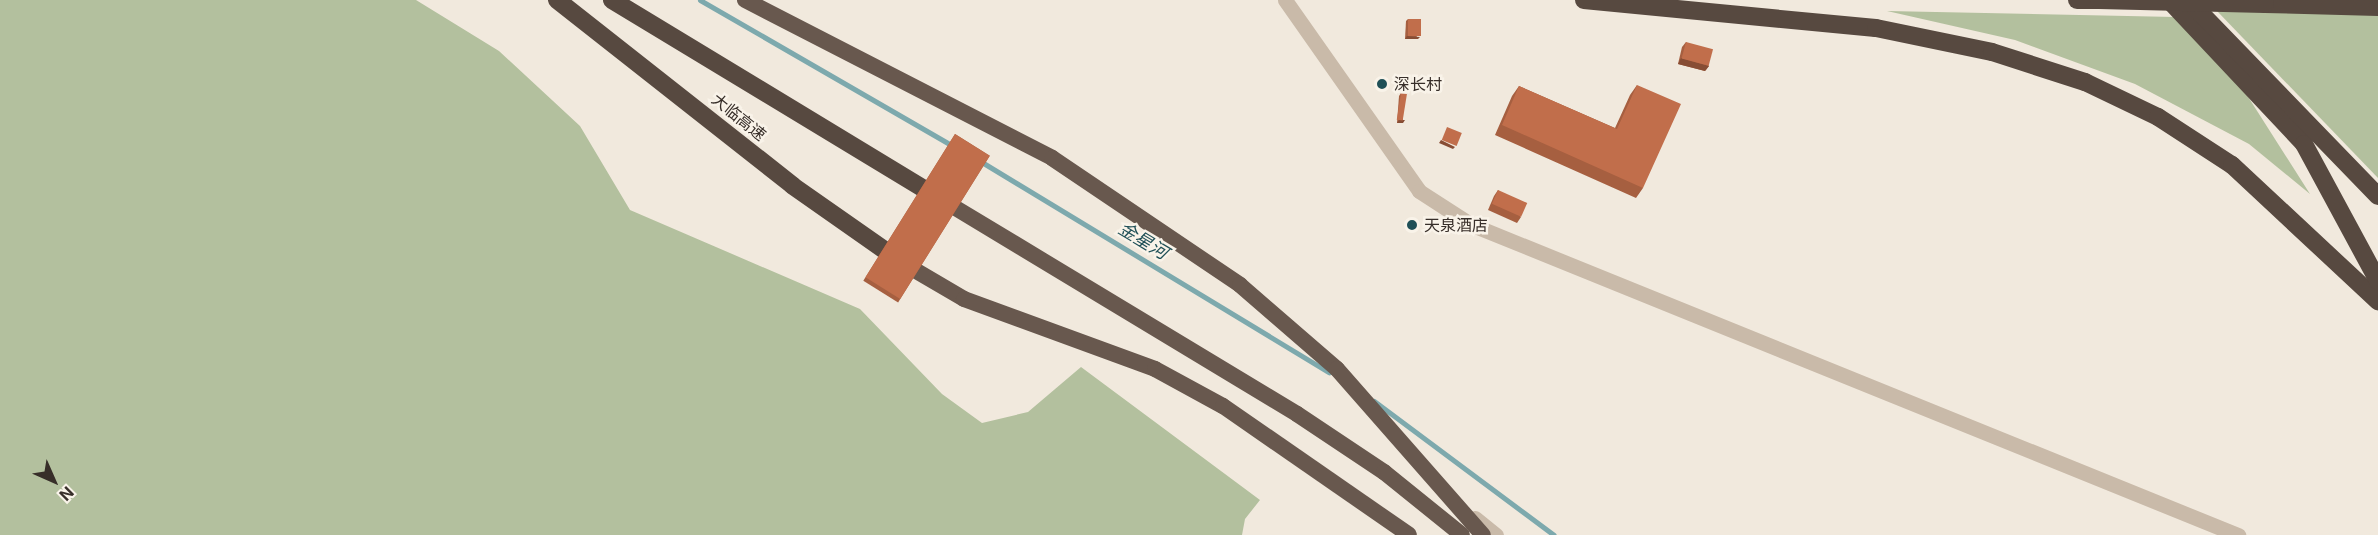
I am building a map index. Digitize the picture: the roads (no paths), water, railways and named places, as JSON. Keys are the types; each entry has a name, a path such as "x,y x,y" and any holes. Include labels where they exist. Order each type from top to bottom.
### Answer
{"highway":[{"name":"大临高速","path":"556,0 793,186 900,261"},
{"name":"大临高速","path":"612,0 939,198"},
{"path":"745,0 970,112 1138,212 1240,285 1329,361 1483,535"},
{"path":"1584,0 1876,28 1992,52 2085,82 2158,117 2216,153 2301,225 2378,302"},
{"path":"2077,0 2378,7"},
{"path":"2169,0 2304,144 2378,281"},
{"path":"2188,0 2378,196"},
{"path":"939,198 1297,414 1384,472 1462,535"},
{"path":"900,261 964,299 1155,369 1223,406 1409,535"}],"street":[{"path":"1285,0 1419,191 1470,224 2238,535"},
{"path":"1456,503 1496,535"}],"waterway":[{"name":"金星河","path":"700,0 953,146"},
{"name":"金星河","path":"980,161 1329,372"},
{"name":"金星河","path":"1374,401 1554,535"}],"place":[{"name":"深长村","path":"1382,84"},
{"name":"天泉酒店","path":"1412,225"}]}
